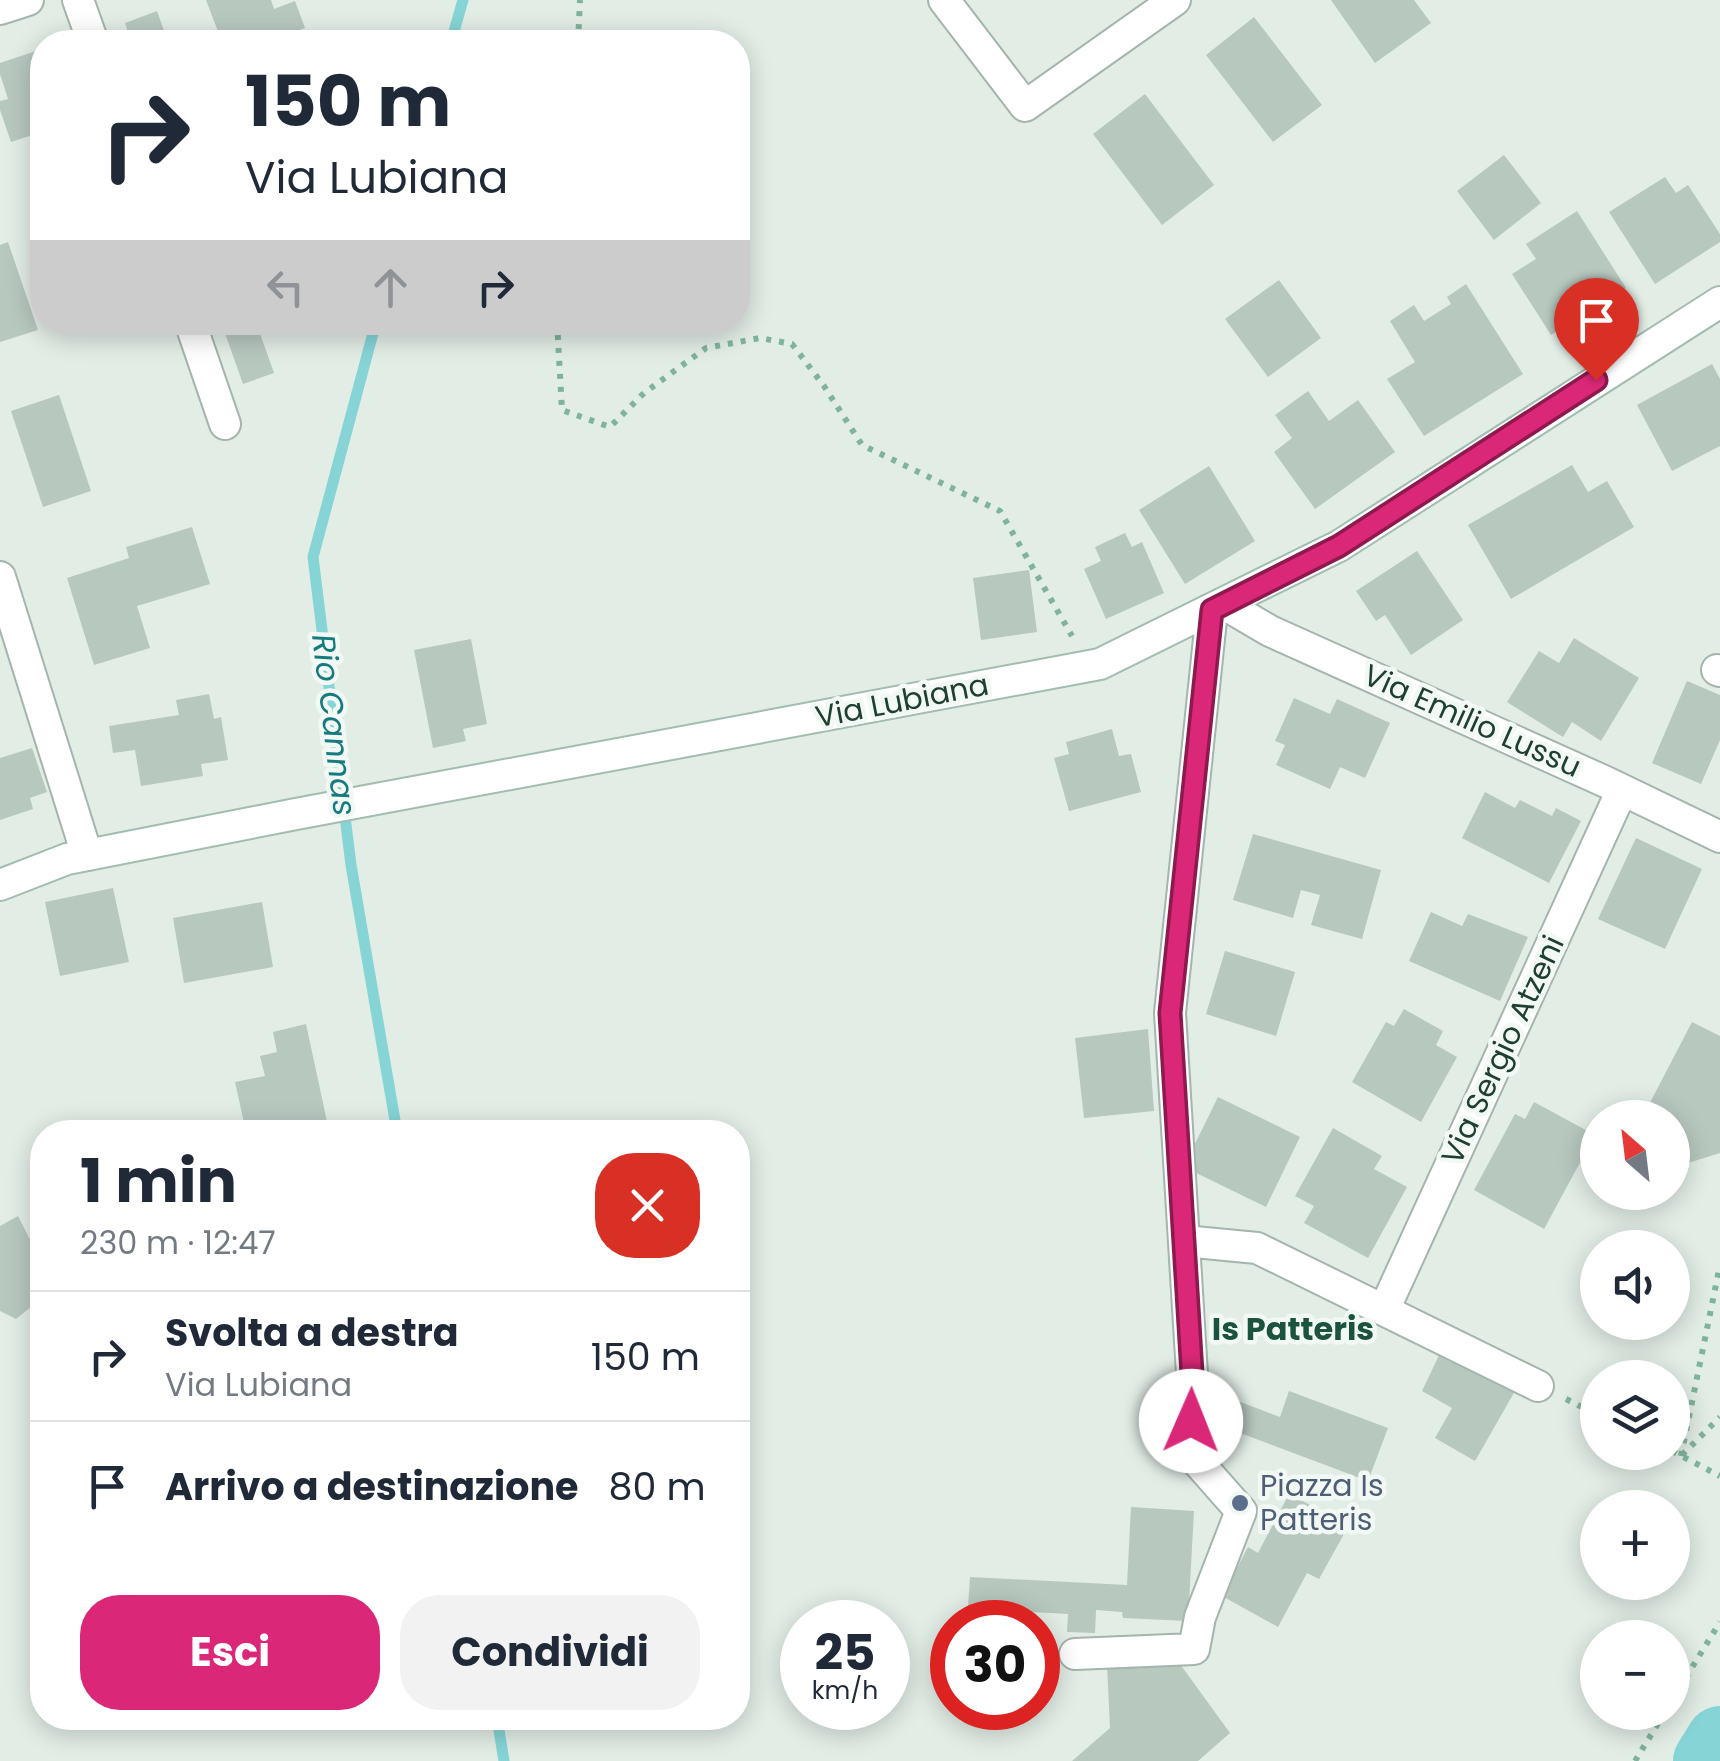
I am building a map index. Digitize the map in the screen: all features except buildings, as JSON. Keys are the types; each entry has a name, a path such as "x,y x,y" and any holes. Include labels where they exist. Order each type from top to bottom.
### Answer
{"street":[{"path":"0,9 28,0"},
{"path":"78,0 88,30"},
{"path":"944,0 1025,106 1175,0"},
{"name":"Via Lubiana","path":"0,885 67,860 1100,664 1339,546 1720,302"},
{"path":"194,335 225,424"},
{"path":"0,577 88,856"},
{"path":"1075,1654 1194,1648 1200,1617 1241,1511 1189,1452 1193,1390 1170,1013 1218,607"},
{"name":"Via Emilio Lussu","path":"1218,607 1720,837"},
{"name":"Via Sergio Atzeni","path":"1384,1310 1622,790"},
{"path":"1184,1242 1257,1248 1538,1386"}],"path":[{"path":"579,30 580,0"},
{"path":"559,335 562,410 610,427 644,393 706,348 760,338 792,344 862,446 1000,510 1072,636"},
{"path":"1690,1412 1720,1265"},
{"path":"1690,1447 1720,1417"},
{"path":"1690,1461 1720,1476"},
{"path":"1690,1671 1720,1622"},
{"path":"1635,1761 1654,1730"}],"waterway":[{"name":"Rio Cannas","path":"454,30 463,0"},
{"name":"Rio Cannas","path":"373,335 313,557 351,865 395,1120"},
{"name":"Rio Cannas","path":"499,1730 504,1761"},
{"path":"1707,1761 1720,1740"}],"place":[{"name":"Piazza Is Patteris","path":"1240,1503"}],"district":[{"name":"Is Patteris","path":"1293,1329"}],"route":[{"path":"1191,1421 1193,1390 1170,1013 1212,610 1339,546 1596,380"}]}
